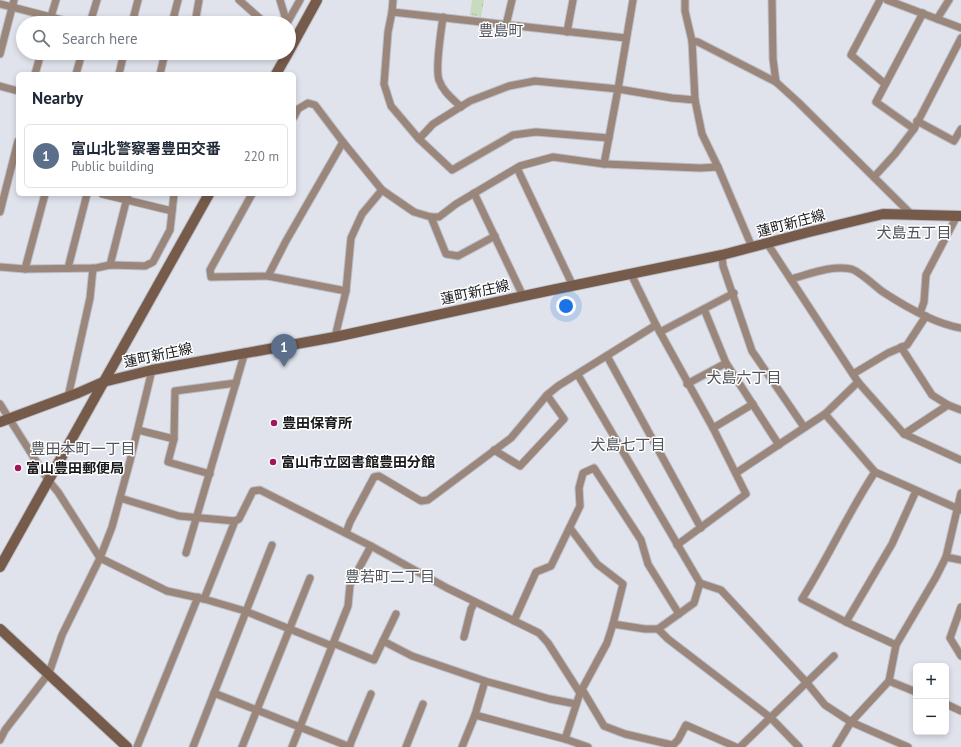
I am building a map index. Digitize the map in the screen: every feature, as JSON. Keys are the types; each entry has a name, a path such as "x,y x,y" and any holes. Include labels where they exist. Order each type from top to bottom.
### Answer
{"main road":[{"path":"296,38 317,0"},
{"path":"277,72 284,60"},
{"path":"0,567 208,196"},
{"name":"蓮町新庄線","path":"4,420 68,397 103,382 152,370 244,352 335,337 722,255 883,214 959,216"},
{"path":"0,629 127,747"}],"street":[{"path":"51,16 56,0"},
{"path":"92,16 96,0"},
{"path":"134,16 138,0"},
{"path":"174,16 178,0"},
{"path":"196,16 199,0"},
{"path":"239,0 257,16"},
{"path":"280,0 285,16"},
{"path":"291,16 300,0"},
{"path":"393,0 388,32 384,84 391,106 420,139 452,170 513,135 536,132 609,138"},
{"path":"506,25 512,0"},
{"path":"567,32 573,0"},
{"path":"604,164 633,0"},
{"path":"685,0 685,11 692,41 695,100 702,134 718,167 752,247"},
{"path":"772,0 773,59 776,82"},
{"path":"880,0 851,55 885,84"},
{"path":"887,0 898,2 923,14 961,28"},
{"path":"937,19 950,0"},
{"path":"0,4 13,3 41,16"},
{"path":"0,54 13,3"},
{"path":"392,12 626,38"},
{"path":"914,129 876,102 923,14"},
{"path":"443,17 438,79 445,91 461,107"},
{"path":"874,177 895,154 914,129 961,38"},
{"path":"692,41 698,42 776,82 874,177 900,205 911,214"},
{"path":"36,72 39,60"},
{"path":"77,72 80,60"},
{"path":"119,72 122,60"},
{"path":"160,72 163,60"},
{"path":"420,139 433,124 470,101 509,86 535,81 618,89 672,98 695,100"},
{"path":"0,86 16,90"},
{"path":"296,114 308,102 315,105 382,190 414,212 431,217 439,217 456,204 517,168 553,157 604,164 700,168 718,167"},
{"path":"917,121 954,142 961,129"},
{"path":"268,276 286,241 343,142"},
{"path":"0,212 3,185 14,172 16,156"},
{"path":"517,168 573,286"},
{"path":"335,337 346,291 351,238 362,214 382,190"},
{"path":"474,193 523,296"},
{"path":"25,269 44,196"},
{"path":"68,268 86,196"},
{"path":"0,267 25,269 93,268 110,265 145,266 153,262 170,230 174,196"},
{"path":"251,196 210,270 211,277 268,276 346,291"},
{"path":"110,265 128,197 172,211"},
{"path":"853,374 888,353 907,345 923,315 926,275 959,216"},
{"path":"431,217 446,254 458,256 495,236"},
{"path":"767,243 858,382 904,434 961,460"},
{"path":"722,255 723,266 734,293 752,351 804,427"},
{"path":"68,397 90,298 93,268"},
{"path":"791,279 831,268 852,269 883,292 923,315 950,326 961,328"},
{"path":"631,274 656,325 687,384 713,428 746,494 677,545"},
{"path":"660,332 734,293"},
{"path":"704,309 726,363 779,445"},
{"path":"346,533 350,522 374,477 379,476 421,501 428,500 511,438 547,394 656,325"},
{"path":"902,347 932,395 948,405 961,410"},
{"path":"186,553 244,352"},
{"path":"606,356 701,528"},
{"path":"687,384 726,363"},
{"path":"0,740 5,730 49,673 62,635 100,558 112,527 138,430 152,370"},
{"path":"578,375 700,583 721,590 807,682 825,705 851,722 908,747"},
{"path":"736,473 825,414 858,382"},
{"path":"210,474 168,462 174,439 175,391 236,383"},
{"path":"494,450 520,466 564,419 547,394"},
{"path":"0,404 4,420 58,492 100,558 167,591 201,598 245,611 374,660 396,614"},
{"path":"713,428 753,404"},
{"path":"904,434 948,405"},
{"path":"825,414 875,472 959,509"},
{"path":"138,430 174,439"},
{"path":"514,621 536,572 551,566 570,528 580,506 579,488 583,473 594,468 641,540 648,564 679,614"},
{"path":"875,472 863,490 820,570 802,599 846,622 896,645"},
{"path":"120,498 179,516 235,521 239,520 254,491 260,490 371,546 475,602 539,633 548,643 604,726 625,734 671,746 678,740 686,725 736,747"},
{"path":"846,622 892,544 916,491"},
{"path":"836,747 851,722 889,681 896,645 946,557 959,509 961,493"},
{"path":"137,747 235,521"},
{"path":"565,739 581,691 607,643 623,584 597,564 570,528"},
{"path":"193,747 272,545"},
{"path":"292,747 348,606 350,585 371,546"},
{"path":"946,557 961,560"},
{"path":"242,747 310,578"},
{"path":"613,624 645,629 658,629 694,603 700,583"},
{"path":"464,637 471,609 475,602"},
{"path":"961,607 950,638 961,656"},
{"path":"658,629 668,639 771,718 799,747"},
{"path":"384,641 412,656 485,681 550,699 576,704"},
{"path":"740,747 834,656"},
{"path":"462,747 485,681"},
{"path":"889,681 913,691"},
{"path":"214,693 350,747 371,694"},
{"path":"406,747 423,704"},
{"path":"949,705 961,711"},
{"path":"474,715 565,739 588,747"}],"green space":[{"path":"472,0 484,0 481,17 470,15"}],"place":[{"name":"富山北警察署豊田交番","path":"284,367"},
{"name":"豊田保育所","path":"274,423"},
{"name":"富山市立図書館豊田分館","path":"273,462"},
{"name":"富山豊田郵便局","path":"18,468"}],"district":[{"name":"豊島町","path":"501,31"},
{"name":"犬島五丁目","path":"914,233"},
{"name":"犬島六丁目","path":"744,378"},
{"name":"犬島七丁目","path":"628,445"},
{"name":"豊田本町一丁目","path":"83,449"},
{"name":"豊若町二丁目","path":"390,577"}]}
